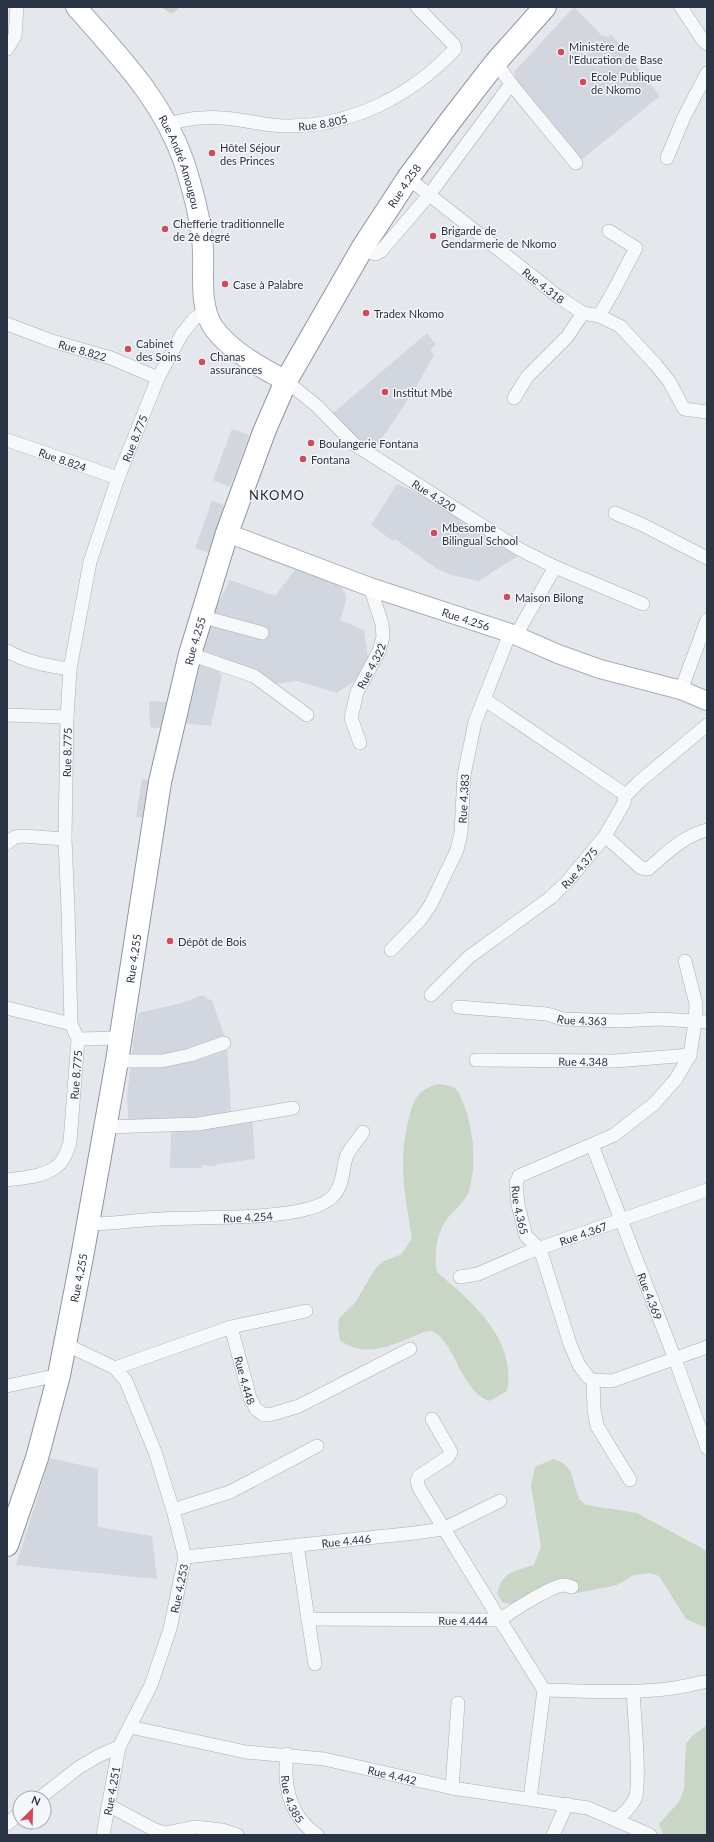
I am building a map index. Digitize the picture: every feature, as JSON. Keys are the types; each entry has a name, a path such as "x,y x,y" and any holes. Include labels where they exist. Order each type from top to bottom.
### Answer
{"highway":[{"name":"Rue 4.258","path":"286,380 363,247 408,178 496,62 546,7"},
{"name":"Rue 4.255","path":"7,1545 37,1458 59,1375 106,1127 160,782 190,654 200,616 227,533 264,432 286,380"}],"main road":[{"name":"Rue André Amougou","path":"76,7 143,85 168,124 184,161 196,204 202,239 203,289 206,311 214,327 230,345 253,362 286,380"}],"street":[{"path":"7,49 15,36 17,7"},
{"name":"Rue 8.805","path":"168,124 201,117 286,126 341,120 369,111 419,82 442,62 455,46 417,7"},
{"path":"680,7 707,44"},
{"path":"496,62 511,84 576,163"},
{"path":"666,158 684,117 707,73"},
{"path":"363,247 369,252 376,254 381,251 429,195 511,84"},
{"name":"Rue 4.318","path":"408,178 560,298 584,313 599,316 620,326 669,381 684,409 707,412"},
{"path":"599,316 636,248 609,232"},
{"name":"Rue 8.775","path":"7,1180 37,1176 57,1167 65,1156 70,1142 78,1039 70,1024 65,839 67,717 70,669 90,562 118,478 158,378 182,334 194,319 206,311"},
{"path":"514,398 527,377 567,337 584,313"},
{"name":"Rue 8.822","path":"7,324 52,341 111,358 158,378"},
{"name":"Rue 4.320","path":"286,380 317,406 354,444 519,549 555,567 643,604"},
{"name":"Rue 8.824","path":"7,440 118,478"},
{"path":"615,513 643,525 707,558"},
{"name":"Rue 4.256","path":"227,533 370,587 513,634 558,654 600,669 680,690 707,701"},
{"name":"Rue 4.383","path":"391,950 421,919 431,904 457,850 461,833 464,775 475,722 513,634 555,567"},
{"name":"Rue 4.322","path":"360,743 351,718 357,692 379,651 383,637 382,624 370,587"},
{"path":"200,616 262,633"},
{"path":"680,690 707,620"},
{"path":"7,651 22,659 44,666 70,669"},
{"path":"190,654 254,676 307,715"},
{"path":"484,699 620,791 625,796"},
{"path":"7,715 67,717"},
{"name":"Rue 4.375","path":"431,995 468,957 550,898 567,882 605,836 624,803 625,796 639,782 707,725"},
{"path":"605,836 645,870 685,839 696,833 707,830"},
{"path":"7,843 15,837 22,836 65,839"},
{"name":"Rue 4.365","path":"592,1380 579,1365 570,1344 540,1249 526,1236 518,1205 516,1179 519,1176 614,1134 654,1104 676,1079 690,1055 701,1022 685,960"},
{"name":"Rue 4.363","path":"458,1007 547,1014 563,1019 619,1021 660,1019 701,1022"},
{"path":"7,1008 70,1024"},
{"path":"78,1039 120,1038"},
{"path":"117,1061 162,1061 190,1055 224,1043"},
{"name":"Rue 4.348","path":"476,1060 615,1061 690,1055"},
{"path":"106,1127 198,1124 293,1108"},
{"name":"Rue 4.254","path":"88,1224 108,1224 160,1219 273,1215 305,1210 324,1204 334,1195 340,1183 348,1155 363,1132"},
{"name":"Rue 4.369","path":"592,1145 675,1359 707,1448"},
{"name":"Rue 4.367","path":"460,1277 478,1274 511,1258 706,1192"},
{"path":"114,1368 231,1327 306,1311"},
{"name":"Rue 4.448","path":"231,1327 250,1398 256,1409 264,1415 274,1414 299,1406 410,1349"},
{"name":"Rue 4.253","path":"65,1344 114,1368 126,1381 155,1452 173,1510 185,1557 170,1629 151,1686 119,1747"},
{"path":"630,1480 597,1426 592,1380 612,1381 707,1347"},
{"path":"7,1386 59,1375"},
{"path":"432,1419 450,1452 448,1457 420,1476 417,1481 443,1529 500,1620 549,1591 563,1585 572,1587"},
{"path":"173,1510 230,1492 317,1446"},
{"name":"Rue 4.446","path":"185,1557 443,1529 500,1501"},
{"path":"297,1545 315,1664"},
{"name":"Rue 4.444","path":"308,1619 500,1620 544,1690"},
{"path":"530,1799 544,1690 633,1691 678,1689 703,1682"},
{"path":"616,1819 625,1813 636,1798 633,1691"},
{"path":"452,1788 458,1703"},
{"name":"Rue 4.442","path":"130,1727 246,1752 287,1754 324,1759 452,1788 588,1808 650,1835"},
{"path":"50,1790 78,1768 100,1755 119,1747"},
{"name":"Rue 4.251","path":"103,1835 119,1747"},
{"name":"Rue 4.385","path":"287,1754 285,1772 286,1789 294,1808 309,1829 317,1835"},
{"path":"553,1835 567,1804"},
{"path":"108,1805 155,1830 166,1833 195,1827 222,1830 237,1835"}],"shaded area":[{"name":"Ecole Publique de Nkomo","path":"574,7 601,35 608,37 611,34 660,96 581,160 521,93 514,72"},
{"name":"Institut Mbé","path":"427,333 436,345 430,350 434,355 415,389 373,452 358,442 333,413"},
{"path":"232,429 249,435 230,487 213,480"},
{"name":"Mbesombe Bilingual School","path":"397,484 426,497 519,555 479,581 451,575 436,568 398,541 394,539 393,541 371,525"},
{"path":"212,501 226,506 209,553 195,548"},
{"path":"295,570 341,586 347,598 340,620 364,630 368,658 362,676 337,693 297,681 274,684 219,668 217,671 222,675 211,726 185,723 182,731 150,727 149,701 191,704 216,599 220,600 230,580 275,596"},
{"path":"142,779 152,781 146,818 136,817"},
{"path":"202,995 212,1001 227,1043 231,1111 252,1115 255,1159 217,1164 216,1166 202,1165 202,1168 170,1168 171,1127 160,1132 129,1130 127,1096 135,1028 138,1013 182,1003"},
{"path":"50,1458 98,1469 98,1527 152,1536 157,1579 16,1565"}],"green space":[{"path":"161,7 180,7 172,14"},
{"path":"438,1084 448,1085 456,1089 459,1093 469,1121 473,1143 473,1165 470,1187 464,1201 447,1219 440,1231 436,1251 437,1272 465,1296 478,1310 499,1339 505,1355 508,1372 507,1391 489,1401 479,1395 470,1386 451,1351 437,1334 427,1331 385,1347 367,1350 358,1349 340,1340 338,1329 339,1318 355,1303 375,1269 382,1262 402,1254 412,1238 407,1208 403,1166 405,1137 412,1108 417,1097 420,1093 431,1086"},
{"path":"553,1459 563,1463 570,1470 579,1499 586,1505 637,1513 707,1551 707,1628 686,1619 659,1576 650,1573 634,1575 617,1585 577,1593 549,1591 513,1605 502,1602 497,1593 502,1580 510,1573 534,1565 541,1547 531,1486 535,1467"},
{"path":"707,1725 707,1835 665,1835 663,1834 659,1824 679,1802 684,1789 686,1744 692,1736"}],"place":[{"name":"Ministère de l'Education de Base","path":"561,52"},
{"name":"Ecole Publique de Nkomo","path":"583,82"},
{"name":"Hôtel Séjour des Princes","path":"212,153"},
{"name":"Chefferie traditionnelle de 2è degré","path":"165,229"},
{"name":"Brigarde de Gendarmerie de Nkomo","path":"433,236"},
{"name":"Case à Palabre","path":"225,284"},
{"name":"Tradex Nkomo","path":"366,313"},
{"name":"Cabinet des Soins","path":"128,349"},
{"name":"Chanas assurances","path":"202,362"},
{"name":"Institut Mbé","path":"385,392"},
{"name":"Boulangerie Fontana","path":"311,443"},
{"name":"Fontana","path":"303,459"},
{"name":"Mbesombe Bilingual School","path":"434,533"},
{"name":"Maison Bilong","path":"507,597"},
{"name":"Dépôt de Bois","path":"170,941"}],"district":[{"name":"NKOMO","path":"277,495"}]}
